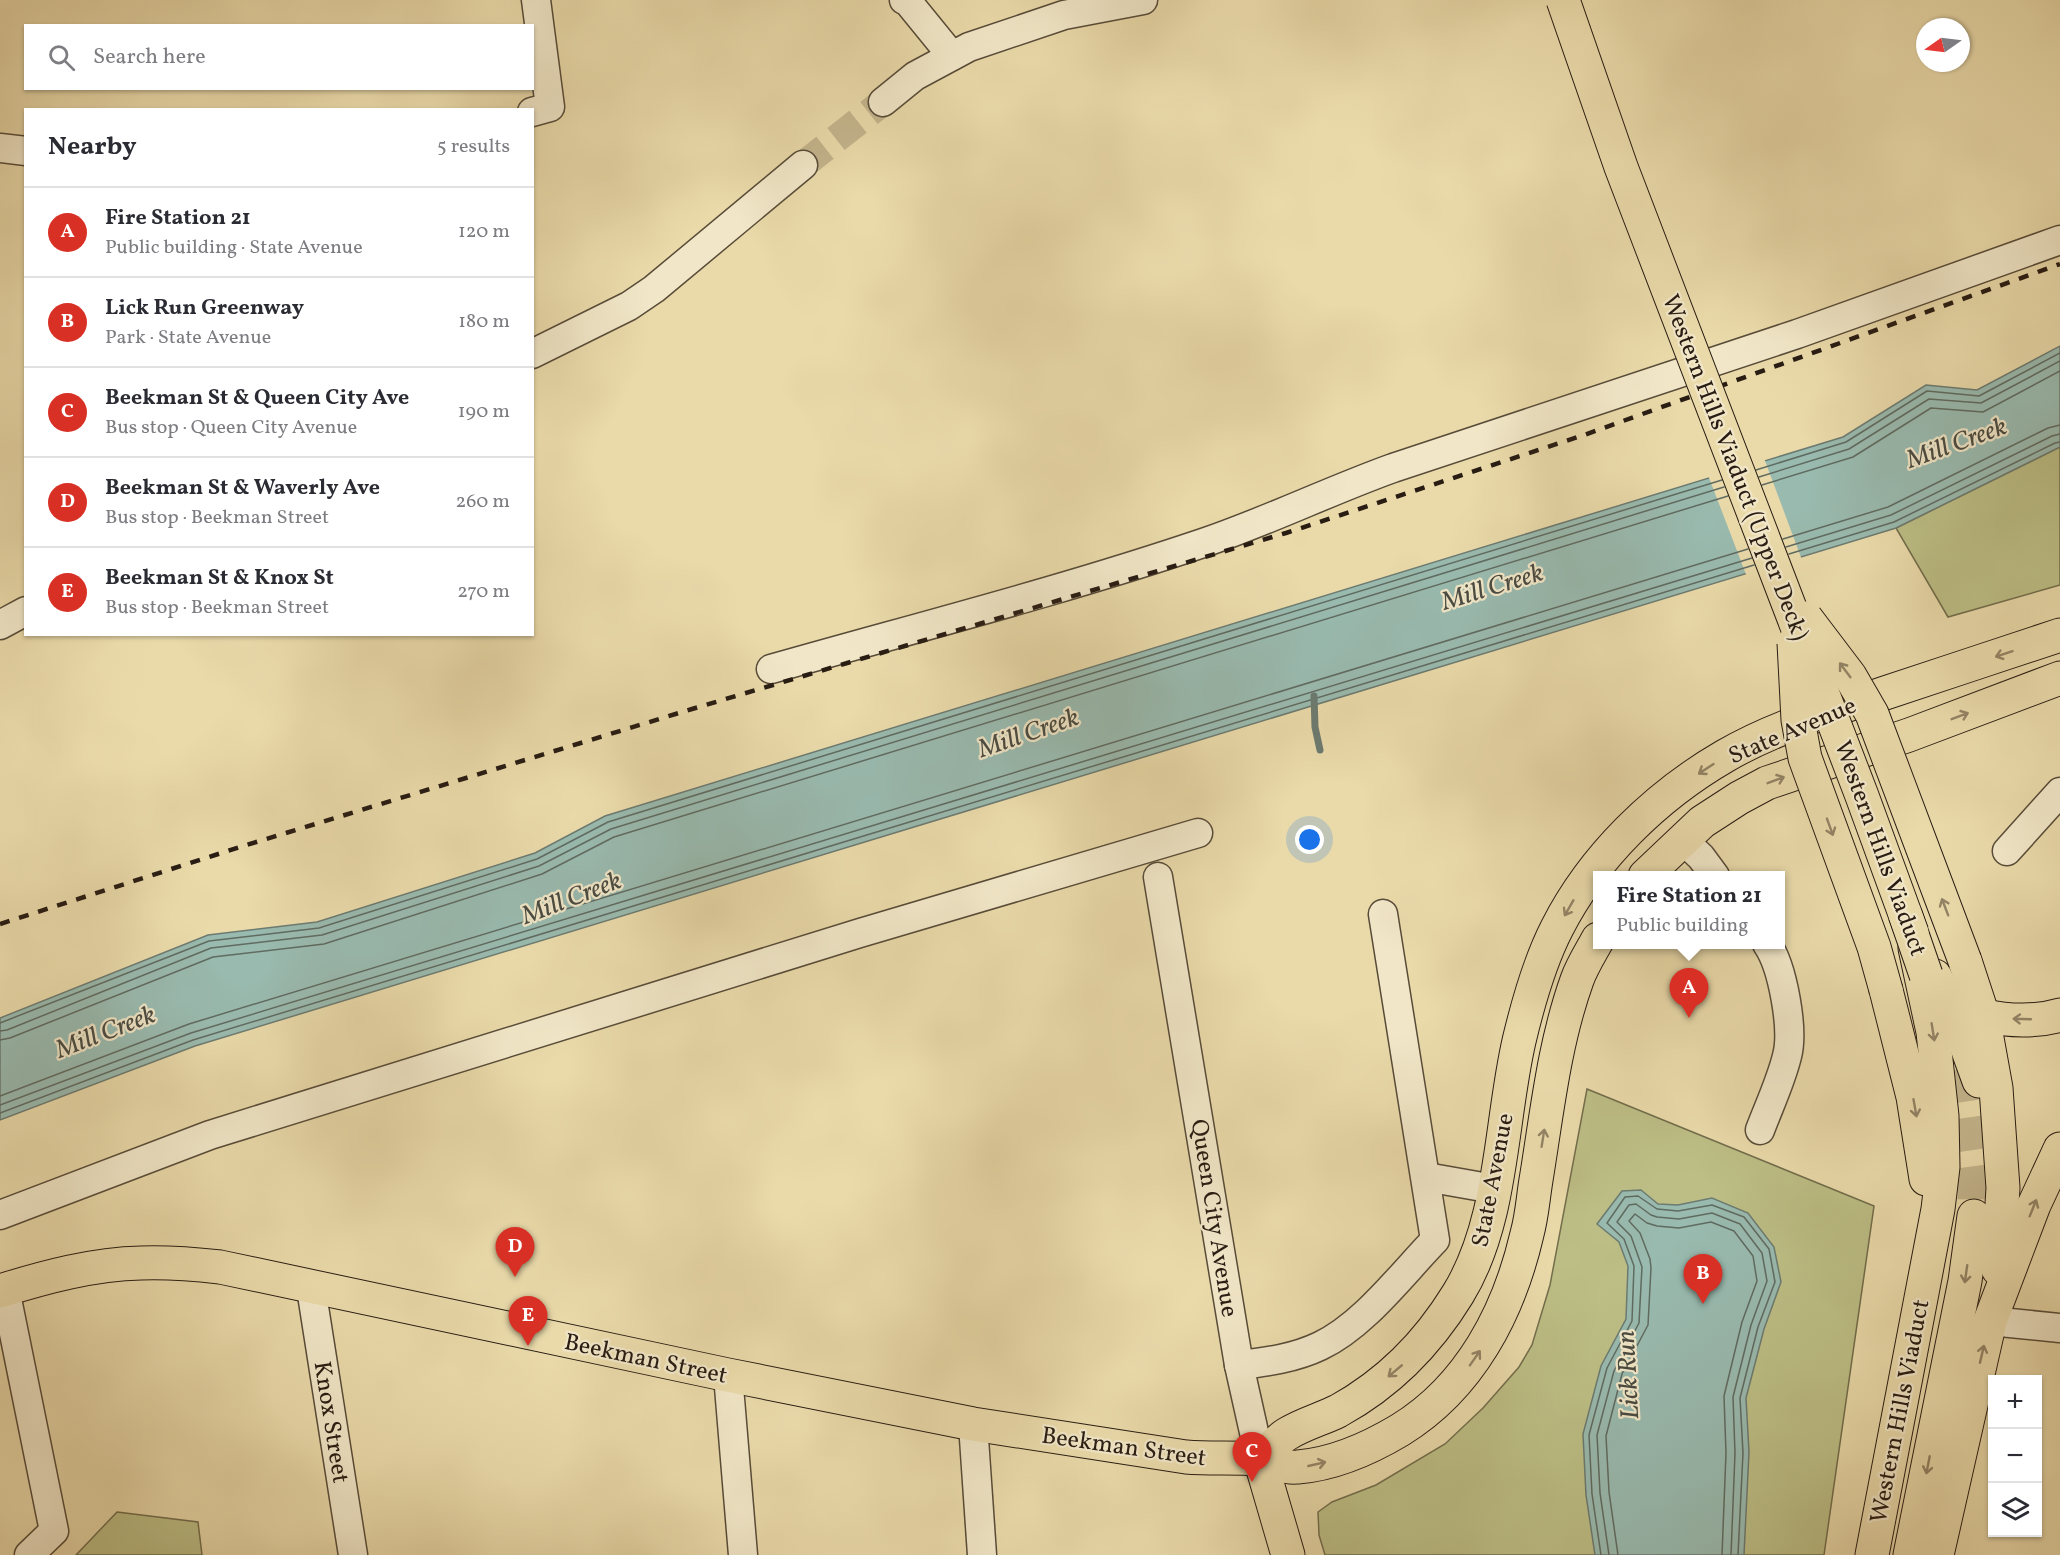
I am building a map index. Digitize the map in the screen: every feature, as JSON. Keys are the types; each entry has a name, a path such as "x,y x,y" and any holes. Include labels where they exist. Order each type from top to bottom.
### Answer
{"main road":[{"path":"1565,0 1622,160 1787,585 1811,626 1850,676 1872,714 1983,1016 1996,1088 2004,1188 2000,1251 1983,1392 1937,1555"},
{"name":"Western Hills Viaduct (Upper Deck)","path":"1565,0 1621,167 1854,774 1912,933 1936,987 1966,1045 2000,1155"},
{"path":"1787,585 1793,633 1798,720 1805,758 1874,947 1913,1097 1933,1208"},
{"name":"Western Hills Viaduct","path":"1787,585 1936,987"},
{"name":"State Avenue","path":"1594,871 1616,844 1648,812 1687,781 1726,755 1769,734 1815,716 2060,635"},
{"name":"State Avenue","path":"1650,871 1702,822 1767,783 1909,735 2060,678"},
{"name":"State Avenue","path":"1260,1459 1286,1434 1338,1411 1367,1393 1408,1360 1458,1294 1472,1269 1483,1241 1519,1042 1543,962 1557,929 1576,895 1593,872"},
{"name":"Western Hills Viaduct (Upper Deck)","path":"1912,933 1934,1032 1942,1116 1943,1167 1933,1208 1927,1268"},
{"name":"State Avenue","path":"1260,1459 1295,1468 1319,1464 1354,1453 1384,1439 1411,1423 1435,1404 1477,1356 1493,1328 1520,1262 1528,1232 1554,1069 1578,979 1593,949"},
{"path":"1936,987 1983,1016 2027,1020 2060,1015"},
{"path":"1990,1321 2034,1205 2060,1149"},
{"path":"1910,1555 1965,1281 1974,1216"},
{"name":"Beekman Street","path":"3,1290 96,1267 139,1263 183,1263 220,1267 728,1375 973,1424 1186,1457 1260,1459"},
{"name":"Western Hills Viaduct","path":"1872,1555 1927,1268"},
{"name":"Queen City Avenue","path":"1260,1459 1288,1555"}],"street":[{"path":"534,111 550,107 537,0"},
{"path":"904,0 952,56"},
{"path":"883,102 915,76 969,47 1064,15 1143,0"},
{"path":"0,148 24,151"},
{"path":"534,353 629,306 654,289 803,165"},
{"path":"771,669 961,616 1192,547 1257,524 1377,473 1797,334 2060,240"},
{"path":"0,625 24,612"},
{"path":"2007,851 2060,792"},
{"path":"0,1215 210,1135 860,933 1198,833"},
{"path":"1682,839 1701,857 1711,871"},
{"name":"Queen City Avenue","path":"1158,877 1239,1365 1260,1459"},
{"path":"1239,1365 1292,1356 1320,1346 1346,1330 1435,1240 1383,914"},
{"path":"1760,1130 1788,1054 1789,1021 1782,983 1769,949"},
{"path":"1426,1178 1494,1189"},
{"name":"Knox Street","path":"311,1288 353,1555"},
{"path":"3,1290 54,1531 29,1555"},
{"path":"1990,1321 2060,1328"},
{"path":"728,1375 743,1555"},
{"path":"973,1424 982,1555"}],"green space":[{"path":"2060,447 2060,585 1948,617 1896,528"},
{"path":"1587,1089 1874,1206 1824,1555 1325,1555 1319,1535 1318,1512 1332,1502 1376,1485 1445,1444 1483,1408 1519,1367 1532,1345 1550,1285"},
{"path":"117,1512 198,1522 202,1555 76,1555"}],"water":[{"name":"Mill Creek","path":"2060,346 2060,447 1896,528 195,1046 0,1120 0,1018 208,935 317,922 535,853 605,816 1843,437 1926,385 1977,390"},
{"path":"1641,1190 1658,1204 1678,1205 1712,1198 1748,1213 1774,1247 1781,1282 1764,1329 1746,1398 1749,1452 1744,1555 1595,1555 1586,1495 1583,1434 1601,1366 1626,1319 1628,1266 1619,1242 1597,1224 1622,1191"}],"pier":[{"path":"1764,458 1802,560 1747,577 1708,475"}],"waterway":[{"name":"Lick Run","path":"1314,696 1315,727 1320,750"}],"tunnel":[{"path":"803,165 883,102"},
{"path":"1941,1023 1961,1094 1974,1184 1974,1216"}],"railway":[{"path":"0,924 240,847 692,709 1286,533 1584,435 2060,264"}],"place":[{"name":"Fire Station 21","path":"1689,1018"},
{"name":"Beekman St & Waverly Ave","path":"515,1277"},
{"name":"Lick Run Greenway","path":"1703,1304"},
{"name":"Beekman St & Knox St","path":"528,1346"},
{"name":"Beekman St & Queen City Ave","path":"1252,1482"}]}
